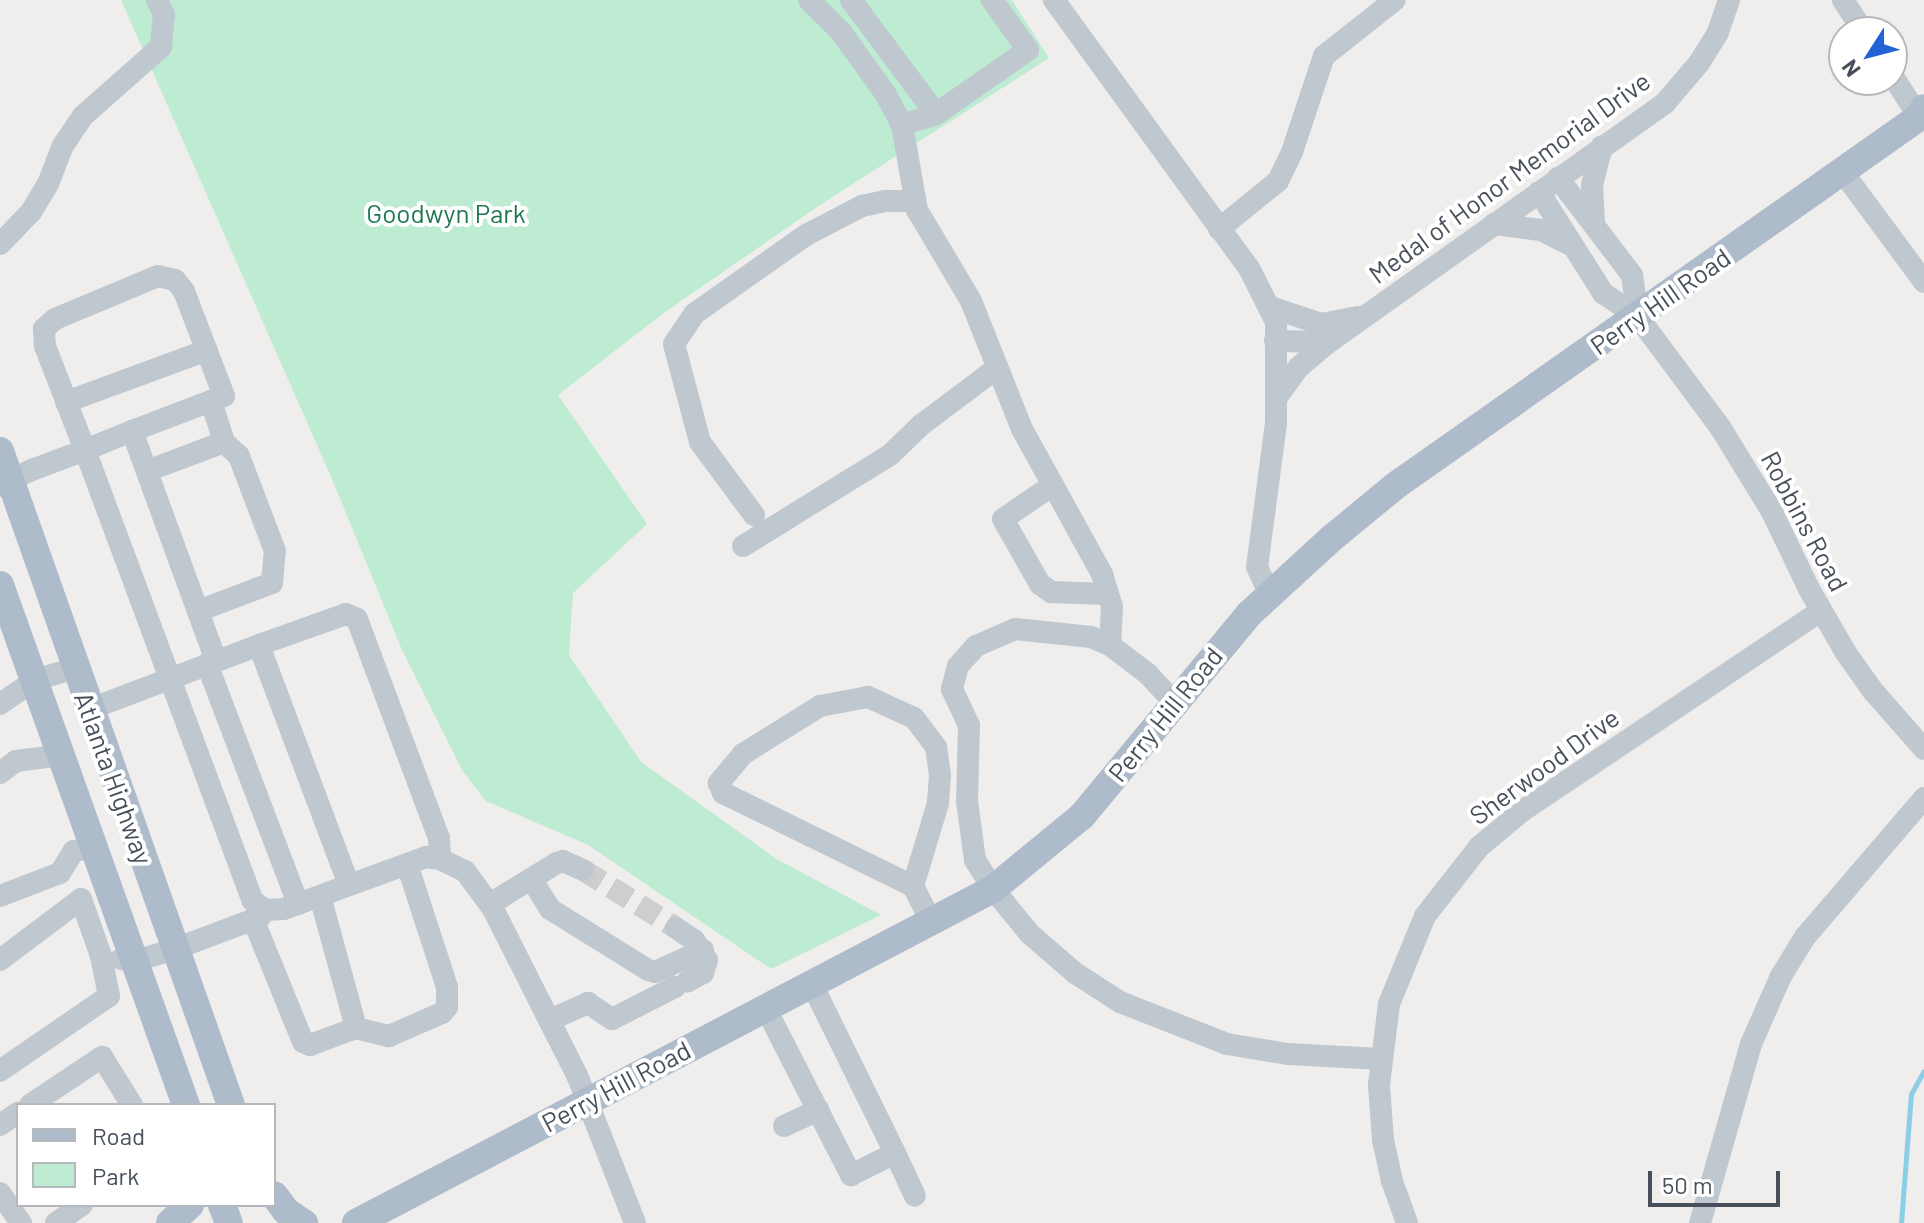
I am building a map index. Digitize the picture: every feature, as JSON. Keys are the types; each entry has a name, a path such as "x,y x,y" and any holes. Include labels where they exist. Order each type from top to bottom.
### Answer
{"main road":[{"name":"Perry Hill Road","path":"356,1223 993,889 1082,816 1174,702 1269,593 1395,486 1922,114"},
{"name":"Atlanta Highway","path":"0,451 6,483 230,1103"},
{"name":"Atlanta Highway","path":"0,585 185,1103"},
{"path":"276,1198 286,1211 304,1223"},
{"path":"170,1223 188,1207"}],"street":[{"path":"0,244 31,212 48,184 62,147 83,116 161,47 164,15 157,0"},
{"path":"809,0 841,32 885,93 901,125 917,210 971,301 1022,429 1102,574 1112,607 1110,645"},
{"path":"851,0 936,114"},
{"path":"901,125 936,114 1028,50 992,0"},
{"path":"1054,0 1249,268 1276,322 1277,397 1257,567 1269,593"},
{"path":"1219,229 1278,181 1292,152 1324,56 1395,0"},
{"name":"Medal of Honor Memorial Drive","path":"1277,397 1299,367 1329,342 1665,103 1699,63 1718,32 1729,0"},
{"path":"1908,96 1922,114"},
{"path":"1594,223 1592,185 1602,146"},
{"path":"1842,171 1924,282"},
{"path":"1558,178 1632,275 1638,317"},
{"path":"1539,192 1569,244 1603,293 1638,317"},
{"path":"754,515 700,442 674,344 694,314 806,235 862,206 886,201 915,201"},
{"path":"1494,224 1541,230 1569,244"},
{"path":"6,483 85,450 132,431 224,396 184,291 175,280 158,276 55,319 44,329 45,346 85,450 259,915 303,1042 310,1045 356,1028 389,1036 442,1013 447,1007 447,987 407,864"},
{"name":"Medal of Honor Memorial Drive","path":"1270,307 1321,324 1366,315"},
{"name":"Robbins Road","path":"1638,317 1749,472 1821,611 1873,691 1924,749"},
{"path":"1275,341 1329,342"},
{"path":"66,402 207,350"},
{"path":"743,546 890,455 921,425 997,368"},
{"path":"198,611 272,583 275,551 239,456 224,442 211,401"},
{"path":"132,431 198,611 212,662 298,904"},
{"path":"147,471 224,442"},
{"path":"1053,485 1003,519 1040,584 1051,592 1108,594"},
{"name":"Sherwood Drive","path":"1407,1223 1392,1181 1383,1140 1379,1102 1381,1059 1389,1004 1413,939 1453,875 1479,847 1522,811 1821,611"},
{"path":"90,709 346,614 357,619 439,838 440,859"},
{"path":"1174,702 1148,674 1110,645 1061,631 1015,629 976,646 958,666 952,689 969,725 967,801 975,860 993,889 1030,934 1075,973 1120,1002 1227,1044 1288,1054 1381,1059"},
{"path":"259,645 349,885"},
{"path":"0,704 35,680 75,668"},
{"path":"913,886 938,803 940,775 936,747 914,718 868,697 820,706 743,754 719,783 723,793 913,886 930,920"},
{"path":"0,773 16,761 62,755"},
{"path":"1700,1223 1751,1044 1781,976 1805,937 1924,798"},
{"path":"0,896 60,873 74,851 94,847"},
{"path":"101,956 135,961 175,949 259,915 298,904 426,857 440,859 465,871 490,904 590,1102 635,1223"},
{"path":"490,904 563,861 583,870"},
{"path":"532,880 550,909 648,970 655,972 703,950"},
{"path":"0,960 81,899 108,885"},
{"path":"320,896 356,1028"},
{"path":"0,1071 109,996 101,956 81,899"},
{"path":"550,1020 588,1003 612,1019 707,968 703,950 676,928"},
{"path":"811,982 915,1196"},
{"path":"765,1007 851,1175 895,1153"},
{"path":"33,1103 102,1057 131,1103"},
{"path":"784,1126 818,1110"},
{"path":"0,1193 21,1223"},
{"path":"56,1223 79,1207"}],"green space":[{"name":"Goodwyn Park","path":"121,0 1012,0 1049,58 820,205 665,312 558,395 647,524 573,593 569,655 641,762 775,858 881,915 771,969 588,845 486,801 462,770 402,650 332,479"}],"waterway":[{"path":"1901,1223 1911,1094 1924,1071"}],"tunnel":[{"path":"583,870 676,928"}]}
